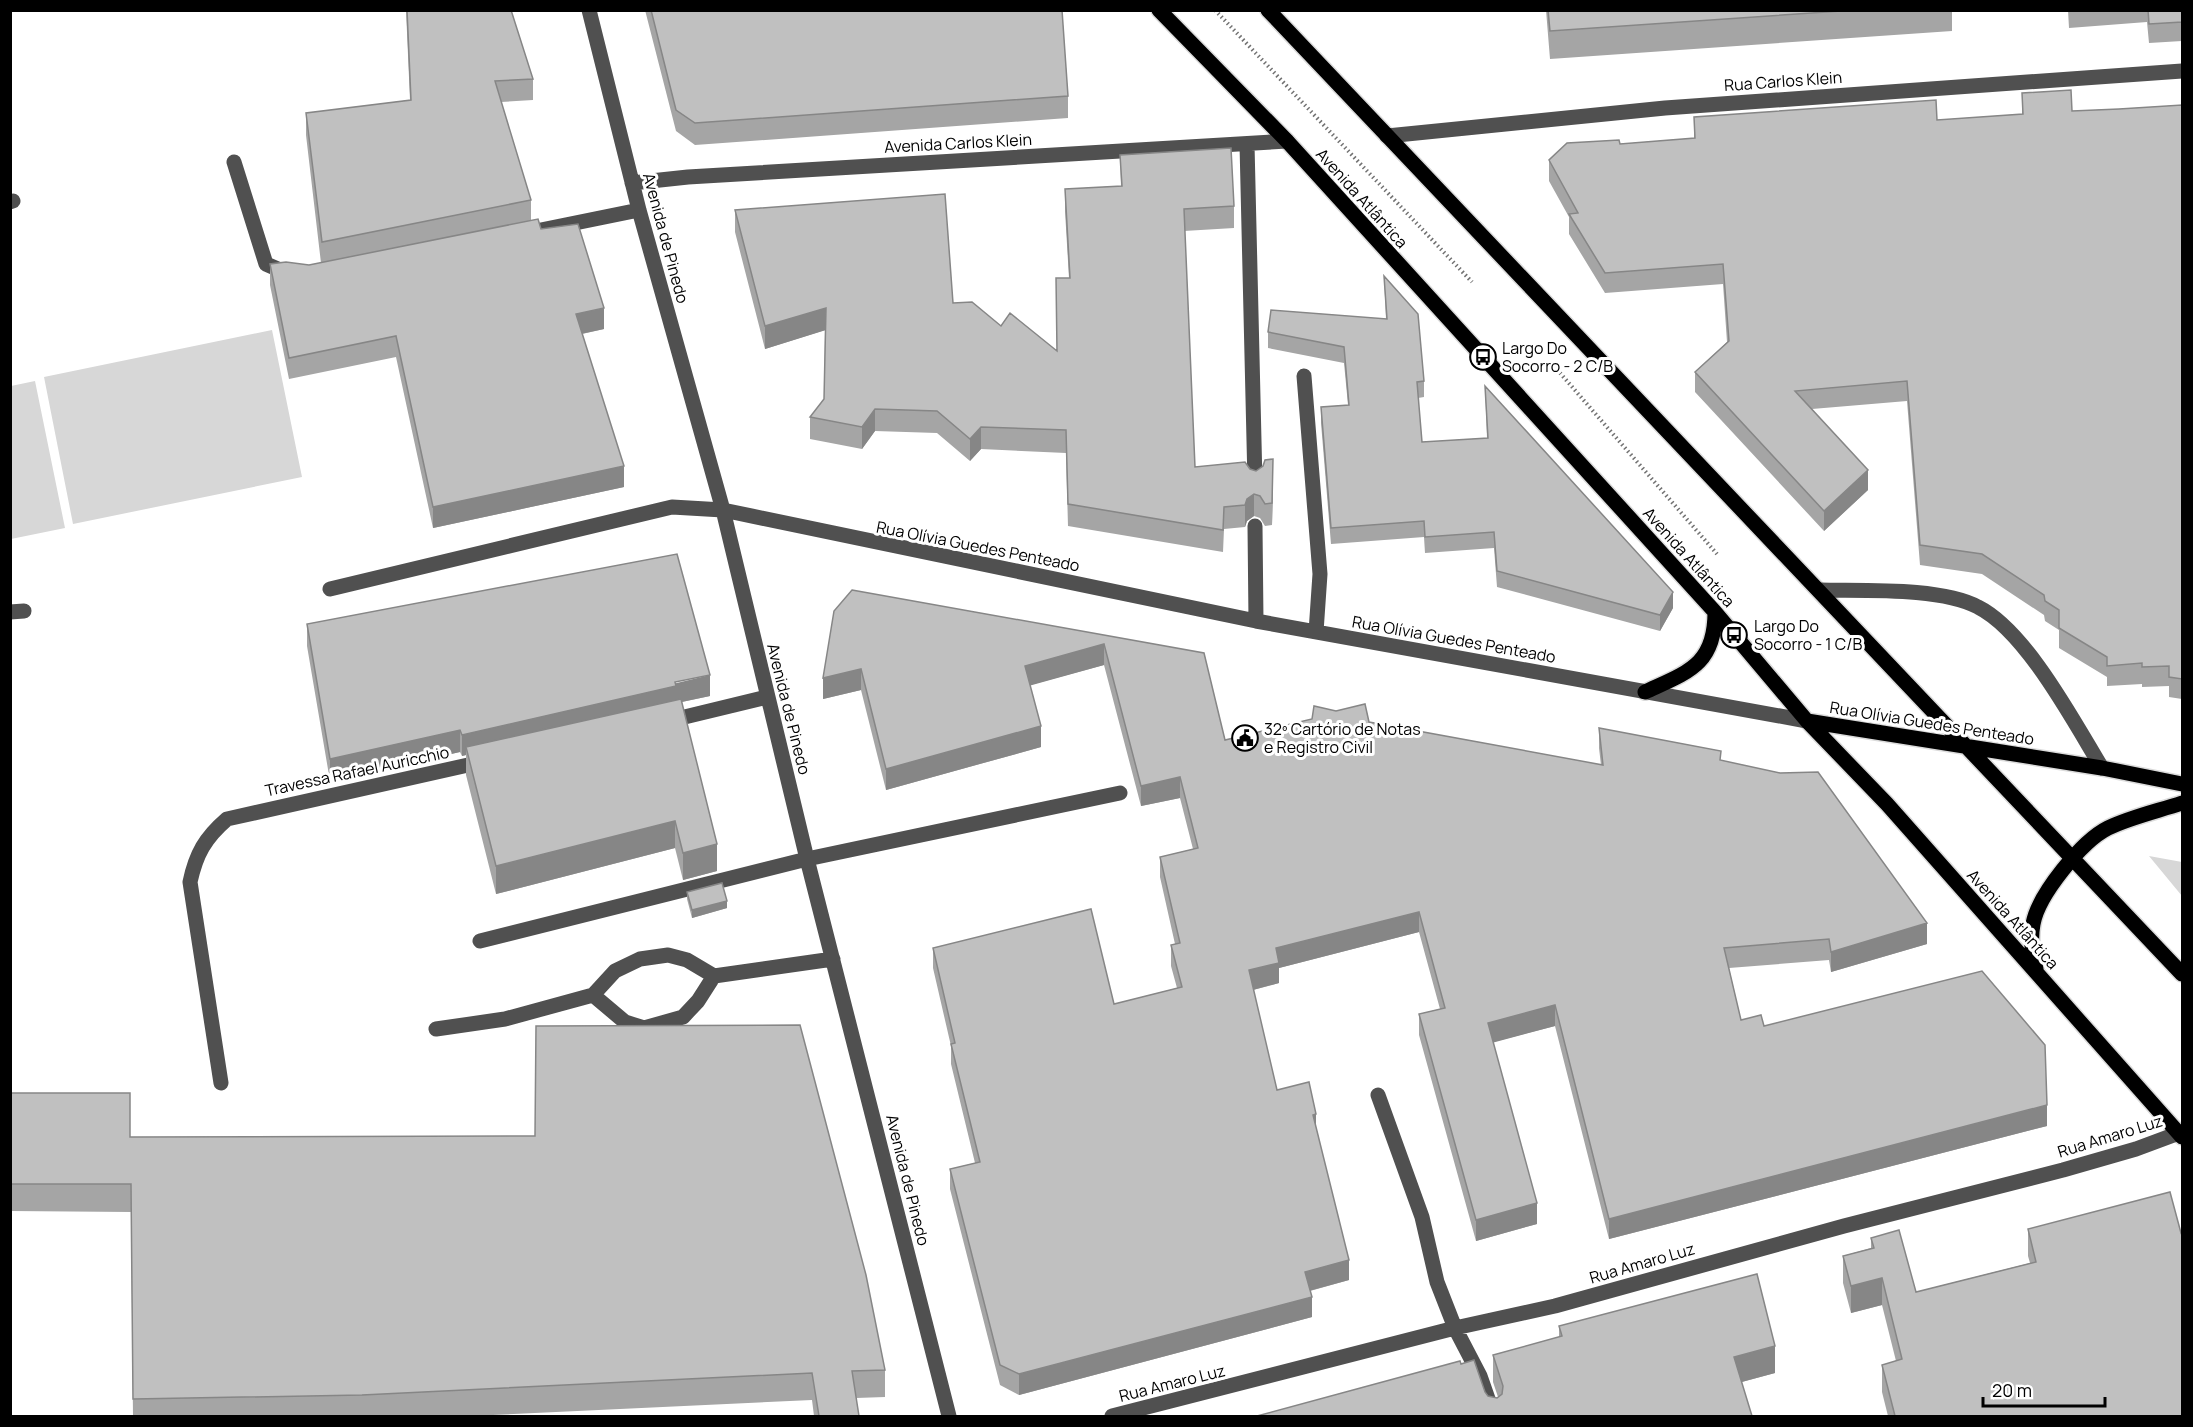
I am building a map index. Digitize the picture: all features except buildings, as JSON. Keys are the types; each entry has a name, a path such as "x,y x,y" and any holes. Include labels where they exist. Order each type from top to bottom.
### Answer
{"main road":[{"name":"Avenida Atlântica","path":"1159,10 1287,141 1715,612 1807,721 1887,804 2181,1135"},
{"path":"1268,10 2182,974"},
{"path":"1645,692 1671,680 1700,661 1713,640 1715,612"},
{"name":"Rua Olívia Guedes Penteado","path":"1807,721 2102,768 2182,784"},
{"path":"2036,972 2031,948 2033,921 2072,857 2107,828 2182,803"}],"street":[{"name":"Avenida de Pinedo","path":"589,10 639,210 723,510 807,859 949,1416"},
{"name":"Rua Carlos Klein","path":"1387,136 1665,108 2182,71"},
{"name":"Avenida Carlos Klein","path":"632,183 688,177 1287,141"},
{"path":"1247,144 1255,483"},
{"path":"234,162 266,264 290,274 307,277"},
{"path":"513,235 639,210"},
{"path":"1304,376 1320,574 1316,632"},
{"name":"Rua Olívia Guedes Penteado","path":"330,589 672,507 723,510 1256,621 1807,721"},
{"path":"1255,526 1256,621"},
{"path":"1820,590 1904,592 1956,600 1979,607 2023,646 2102,768"},
{"path":"657,724 767,697"},
{"name":"Travessa Rafael Auricchio","path":"221,1083 190,882 196,856 210,834 227,819 506,757"},
{"path":"480,940 807,859 1120,793"},
{"path":"436,1029 505,1018 593,995 615,971 640,959 668,955 687,960 714,976 833,959"},
{"path":"593,995 625,1022 644,1028 683,1017 698,1001 714,976"},
{"path":"1378,1095 1422,1217 1437,1282 1455,1328 1480,1376 1494,1416"},
{"name":"Rua Amaro Luz","path":"1112,1416 1455,1328 1555,1306 1844,1226 2064,1170 2181,1135"}],"path":[{"path":"1215,10 1472,282"},
{"path":"1554,366 1717,554"}],"shaded area":[{"path":"272,330 302,477 73,524 44,377"},
{"path":"35,381 65,528 11,539 11,386"},
{"path":"2149,856 2182,862 2182,896"}],"place":[{"name":"Largo Do Socorro - 2 C/B","path":"1483,357"},
{"name":"Largo Do Socorro - 1 C/B","path":"1734,635"},
{"name":"32º Cartório de Notas e Registro Civil","path":"1245,738"}]}
